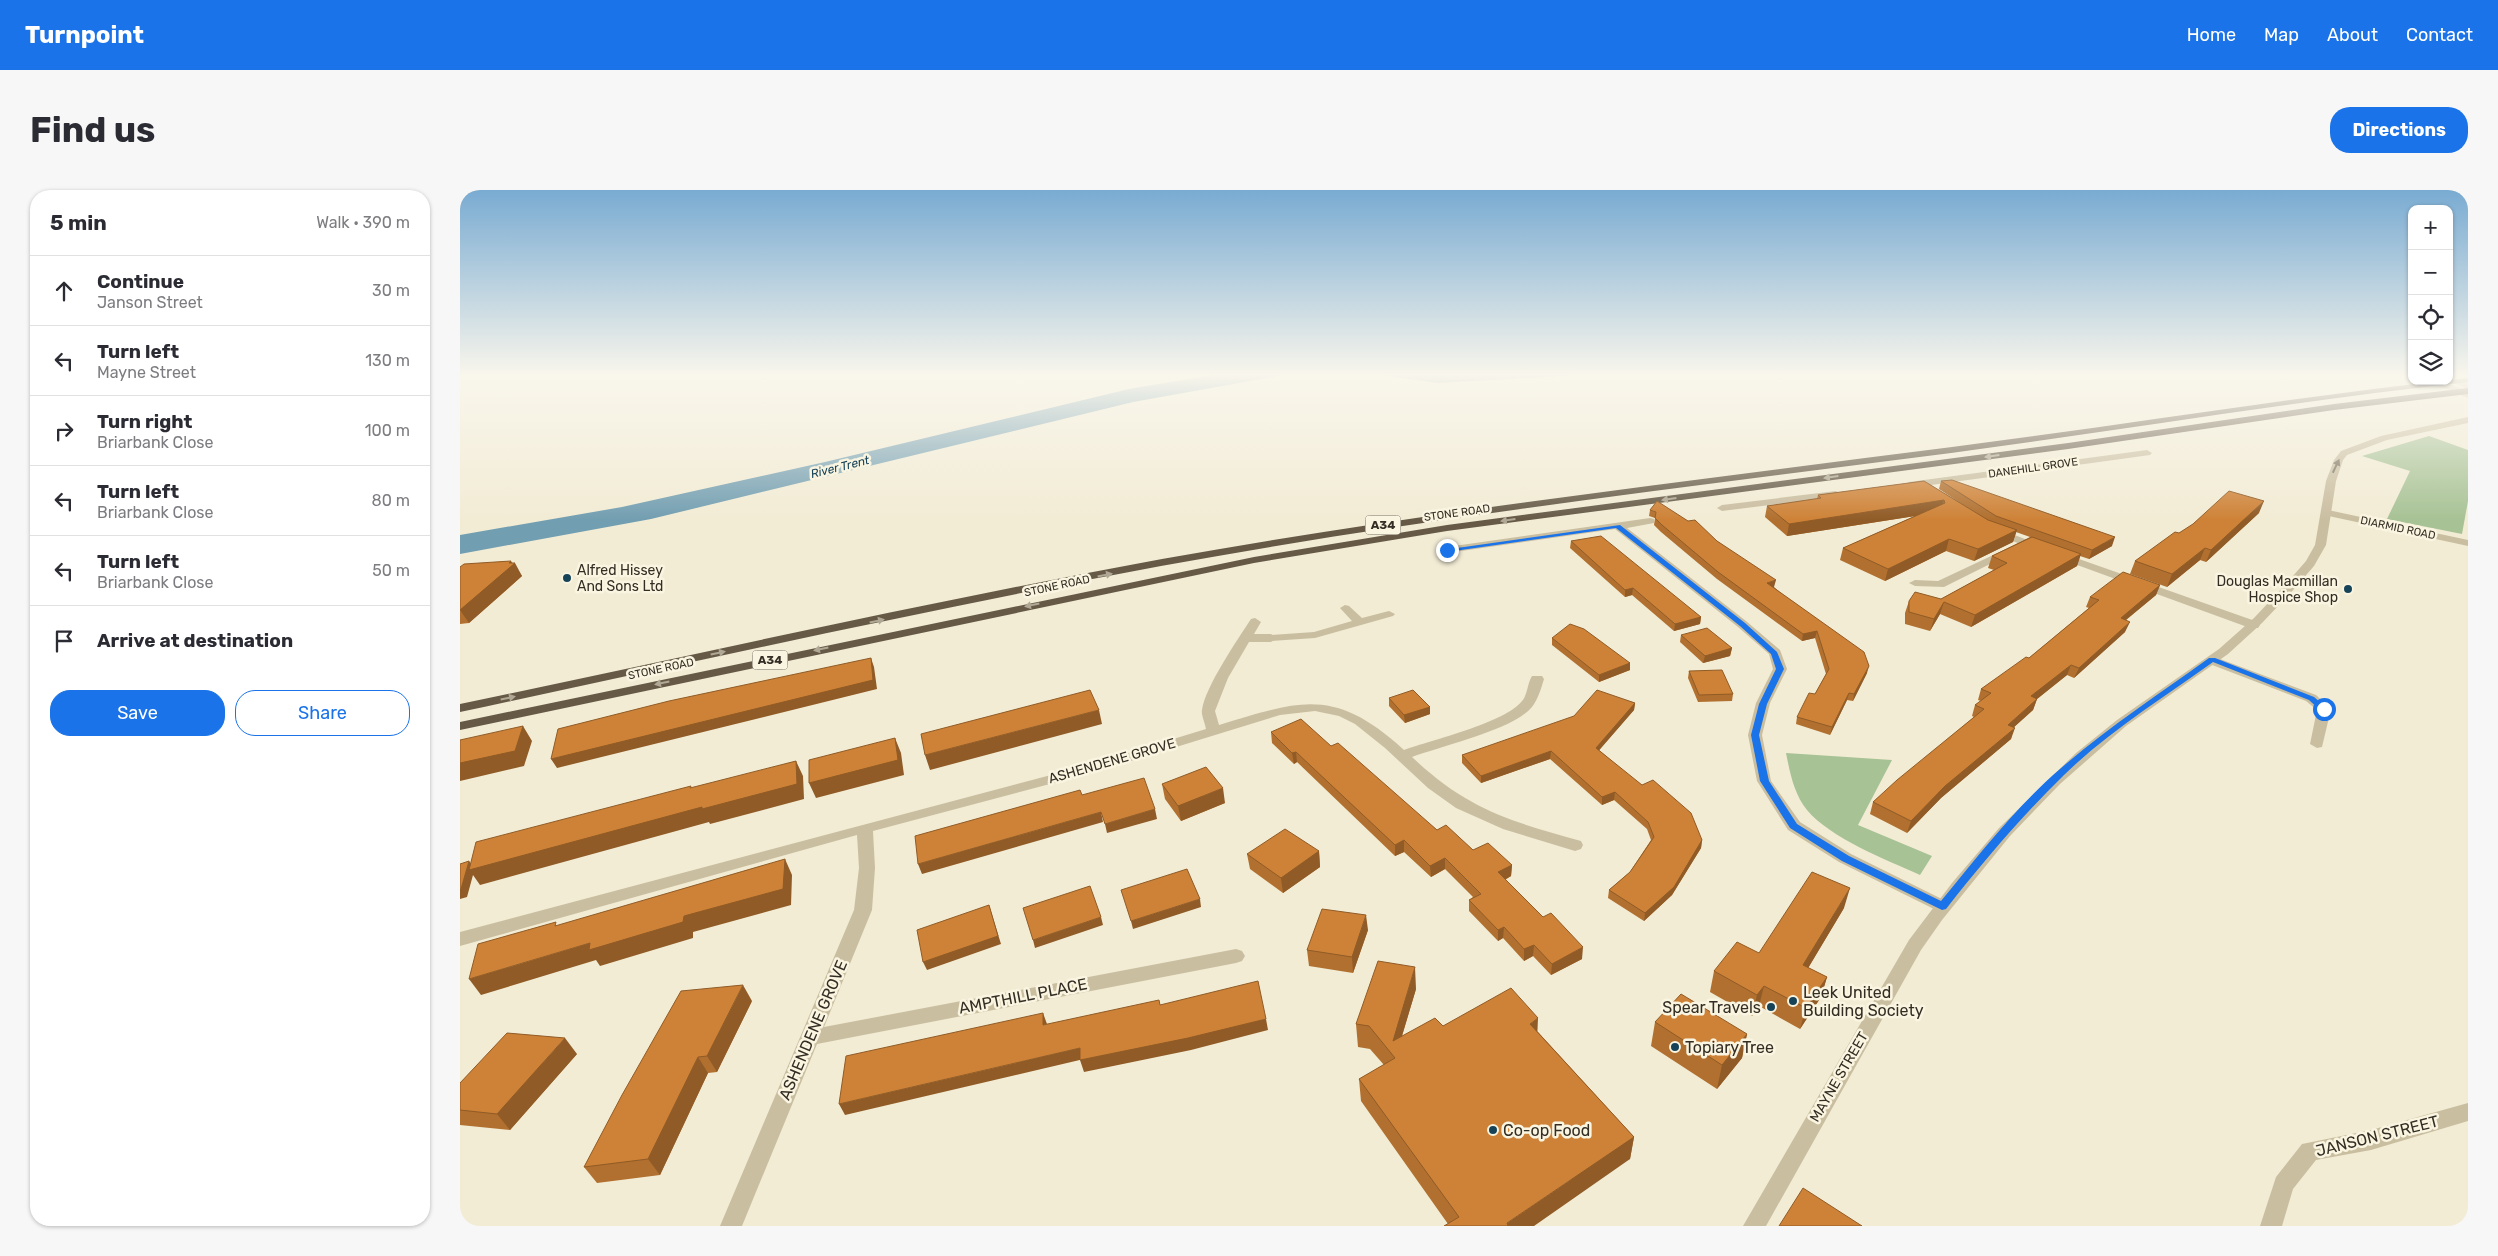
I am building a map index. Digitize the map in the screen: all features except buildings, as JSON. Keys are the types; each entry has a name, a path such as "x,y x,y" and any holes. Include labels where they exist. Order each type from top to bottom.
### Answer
{"highway":[{"name":"STONE ROAD","path":"460,708 1072,581 1258,545 1427,518 2147,423"},
{"name":"STONE ROAD","path":"460,726 1254,560 1446,528 2068,446 2223,423"},
{"path":"1072,581 1080,595"}],"street":[{"name":"MAYNE STREET","path":"1754,1226 1914,945 1942,906 1992,844 2062,772 2112,731 2212,660 2254,625 2301,574 2321,544 2328,513 2327,506 2334,469 2343,454 2397,435 2452,423"},
{"name":"DANEHILL GROVE","path":"1899,486 2144,455"},
{"path":"1919,484 1934,494"},
{"path":"1731,510 1850,492"},
{"name":"DIARMID ROAD","path":"2328,513 2468,543"},
{"path":"1447,550 1650,522"},
{"path":"1618,526 1742,624 1775,654 1780,669 1763,704 1755,735 1764,781 1794,826 1845,858 1942,906"},
{"path":"1990,528 2025,543 2254,625"},
{"path":"1915,583 1941,590 2025,543"},
{"path":"1214,732 1208,711 1221,678 1255,622"},
{"path":"1244,638 1272,638"},
{"path":"2212,660 2311,698 2324,709 2317,744"},
{"path":"1403,755 1504,719 1525,707 1532,696 1537,679"},
{"name":"ASHENDENE GROVE","path":"460,939 865,828 1090,769 1278,711 1305,707 1326,708 1349,714 1403,755 1446,795 1502,823 1574,845"},
{"name":"ASHENDENE GROVE","path":"731,1226 863,910 867,868 865,828"},
{"name":"AMPTHILL PLACE","path":"811,1037 1236,956"},
{"name":"JANSON STREET","path":"2271,1226 2284,1184 2310,1151 2371,1140 2468,1112"}],"lane":[{"path":"1345,608 1359,622"},
{"path":"1272,638 1315,635 1388,614"}],"green space":[{"path":"2429,436 2468,450 2468,501 2462,534 2387,519 2410,471 2362,456"},
{"path":"1786,753 1892,760 1858,825 1932,856 1920,875 1844,839 1817,820 1807,810 1799,797 1791,776"}],"water":[{"name":"River Trent","path":"986,423 1045,423 651,519 460,554 460,535 622,507 825,462"}],"place":[{"name":"Alfred Hissey And Sons Ltd","path":"567,578"},
{"name":"Douglas Macmillan Hospice Shop","path":"2348,589"},
{"name":"Leek United Building Society","path":"1793,1001"},
{"name":"Spear Travels","path":"1771,1007"},
{"name":"Topiary Tree","path":"1675,1047"},
{"name":"Co-op Food","path":"1493,1130"}],"route":[{"path":"1447,550 1618,526 1742,624 1775,654 1780,669 1763,704 1755,735 1764,781 1794,826 1845,858 1942,906 1992,844 2062,772 2112,731 2212,660 2311,698 2324,709"}]}
